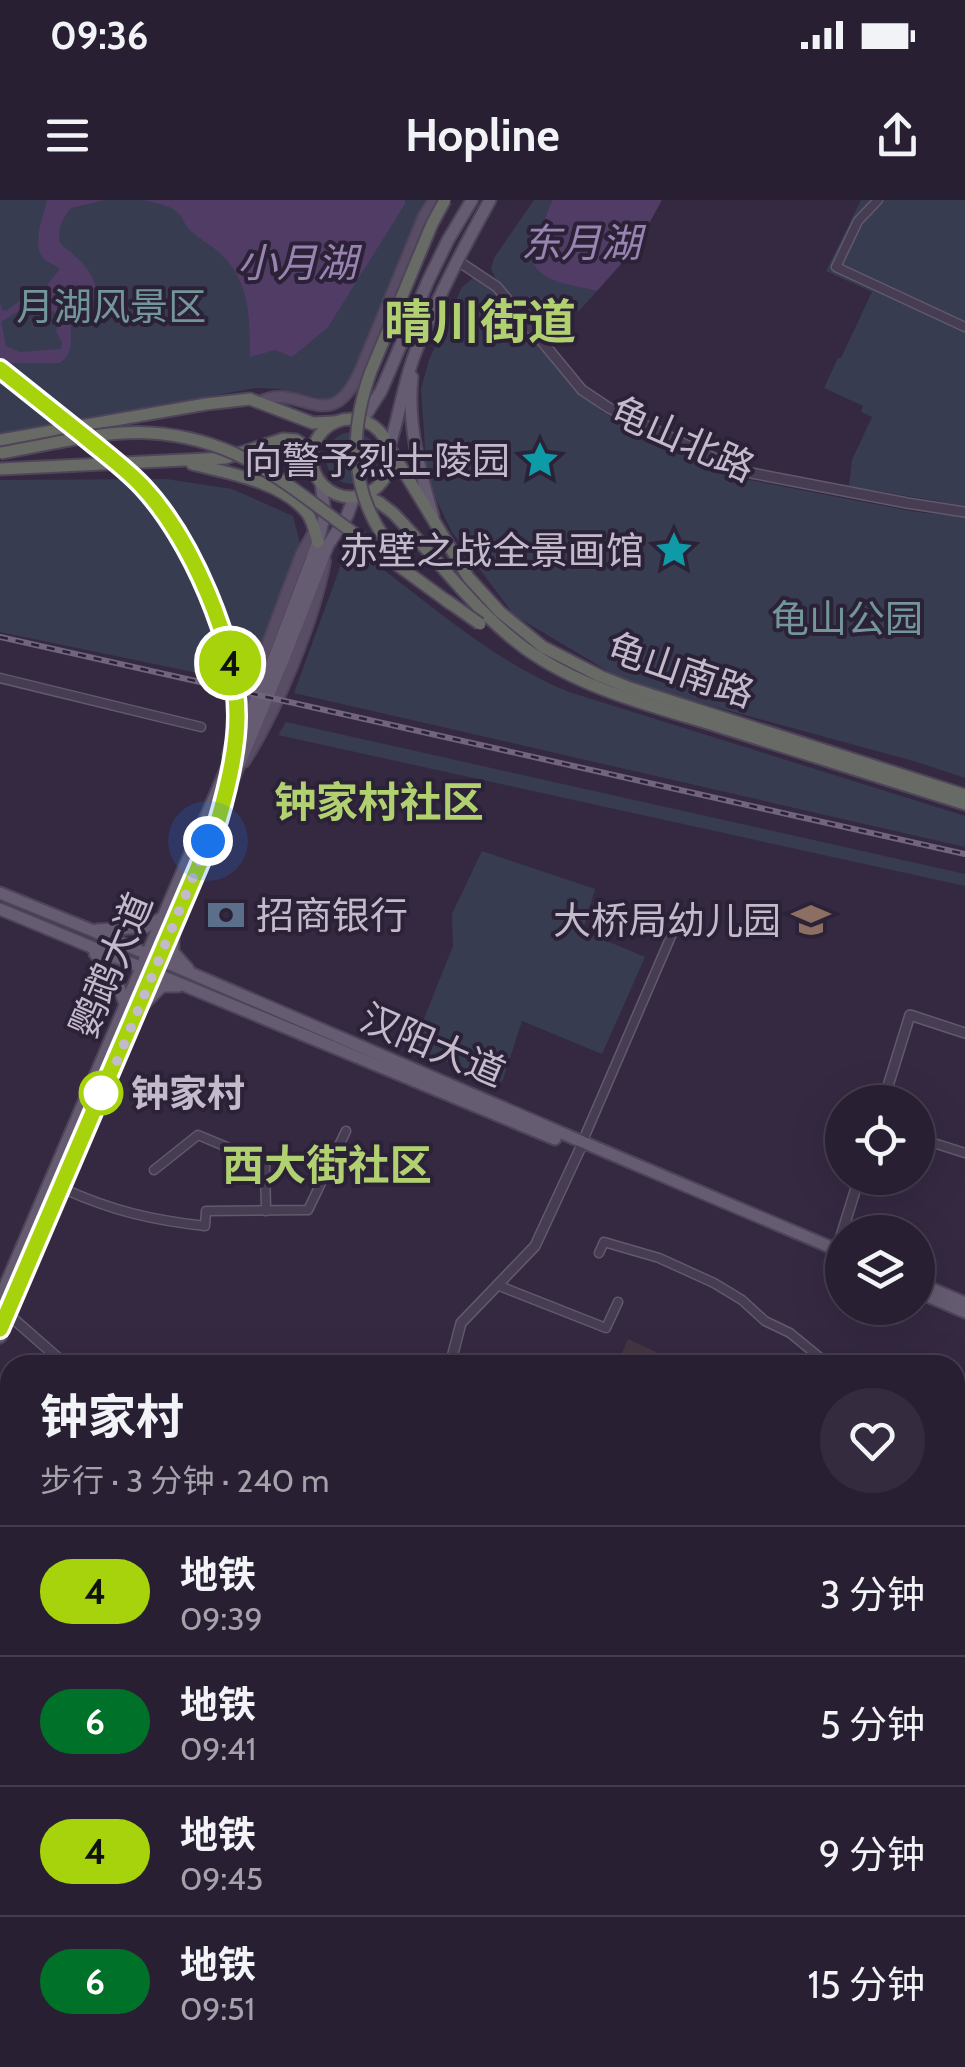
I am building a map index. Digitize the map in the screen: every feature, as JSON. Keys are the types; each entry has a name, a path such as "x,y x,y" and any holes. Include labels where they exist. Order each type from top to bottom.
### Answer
{"highway":[{"path":"445,200 362,396 356,454 363,494 381,535 416,574 451,604"},
{"path":"0,440 250,399 313,422 355,419 376,428 388,447 388,470 374,490 359,496"},
{"path":"336,422 324,428 312,450 312,468 320,484 336,494 359,496 387,508 472,600 523,647"},
{"path":"0,453 126,432 170,435 223,448 274,475 451,604 523,647"},
{"path":"0,469 225,458 283,439 296,440 312,450"},
{"name":"龟山南路","path":"388,447 451,551 484,596 520,631 566,660 653,696 965,795"},
{"path":"178,460 272,488 302,508 320,540"},
{"name":"龟山南路","path":"523,647 570,675 618,694 965,804"}],"main road":[{"path":"260,402 275,396 322,406 348,393 434,200"},
{"path":"355,419 367,414 374,404 448,240 472,200"},
{"path":"388,447 415,353 490,200"},
{"path":"415,353 410,416 434,519"},
{"name":"鹦鹉大道","path":"0,1298 132,1009 228,778 320,540 324,513 320,484"},
{"name":"鹦鹉大道","path":"320,540 347,516 359,496"},
{"path":"228,778 262,734 289,670 321,584 320,540"},
{"name":"汉阳大道","path":"0,893 197,975 580,1145"},
{"name":"汉阳大道","path":"0,909 825,1246"},
{"path":"91,930 136,929 170,918 173,952 197,975"},
{"path":"84,945 112,969 132,1009 162,986 192,989"},
{"name":"鹦鹉大道","path":"0,1337 64,1189 132,1009"},
{"path":"935,1290 965,1303"},
{"path":"935,1299 965,1312"}],"street":[{"path":"878,200 858,221 836,267 965,327"},
{"name":"龟山北路","path":"458,261 497,287 582,390 609,408 741,471 965,512"},
{"path":"0,678 201,727"},
{"path":"453,1355 461,1323 535,1246 678,920"},
{"path":"888,1085 910,1015 965,1033"},
{"path":"64,1189 101,1205 156,1220 205,1226 206,1211 308,1210 346,1131"},
{"path":"154,1170 198,1135 265,1163 266,1211"},
{"path":"935,1143 965,1153"},
{"path":"599,1253 604,1242 660,1258 742,1300 765,1321 816,1355"},
{"path":"498,1285 606,1328 618,1302"},
{"path":"9,1315 55,1355"}],"shaded area":[{"path":"628,1339 662,1355 621,1355"}],"green space":[{"name":"月湖风景区","path":"0,200 430,200 357,370 339,395 324,399 256,388 0,433"},
{"path":"534,200 552,200 545,218 529,237 533,263 559,282 597,291 579,311 537,326 491,269 494,258"},
{"path":"861,200 965,200 965,506 849,486 852,460 872,417 861,412 863,406 824,388 872,292 826,271"},
{"name":"龟山公园","path":"473,278 486,281 498,292 555,366 604,413 749,480 916,512 965,517 965,778 628,683 514,615 452,532 433,493 426,462 421,389 429,360 462,287"},
{"path":"352,432 371,439 378,458 371,477 352,484 333,477 326,458 333,439"},
{"path":"166,479 232,489 293,516 301,547 246,683 0,632 0,480"},
{"path":"353,556 376,564 468,634 543,680 569,692 965,816 965,847 294,693 342,562"},
{"path":"286,722 965,874 965,886 278,735"},
{"path":"482,851 595,889 583,931 645,957 602,1054 522,1021 502,1082 412,1049 453,946 452,914"}],"water":[{"path":"47,200 105,200 71,208 59,234 60,243 89,271 97,294 92,303 72,316 70,348 65,359 59,363 8,363 0,360 0,303 6,311 20,301 42,300 60,269 44,258 38,247","holes":["48,307 55,313 61,349 20,352 6,346 1,322 23,308"]},
{"name":"小月湖","path":"143,200 405,200 405,204 328,327 292,357 275,350 250,357 246,301 230,264 192,232 177,212"},
{"name":"东月湖","path":"552,200 662,200 636,247 597,291 549,278 533,263 529,237 545,218"}],"railway":[{"path":"0,637 965,854"}],"metro line":[{"name":"4","path":"0,369 129,473 158,506 186,549 221,630 231,664 237,719 228,789 218,821 0,1329"}],"place":[{"name":"向警予烈士陵园","path":"540,460"},
{"name":"赤壁之战全景画馆","path":"674,550"},
{"name":"招商银行","path":"226,915"},
{"name":"大桥局幼儿园","path":"811,920"},
{"name":"钟家村","path":"101,1093"}],"district":[{"name":"晴川街道","path":"480,322"},
{"name":"钟家村社区","path":"379,802"},
{"name":"西大街社区","path":"327,1165"}],"route":[{"path":"101,1093 208,841"}]}
